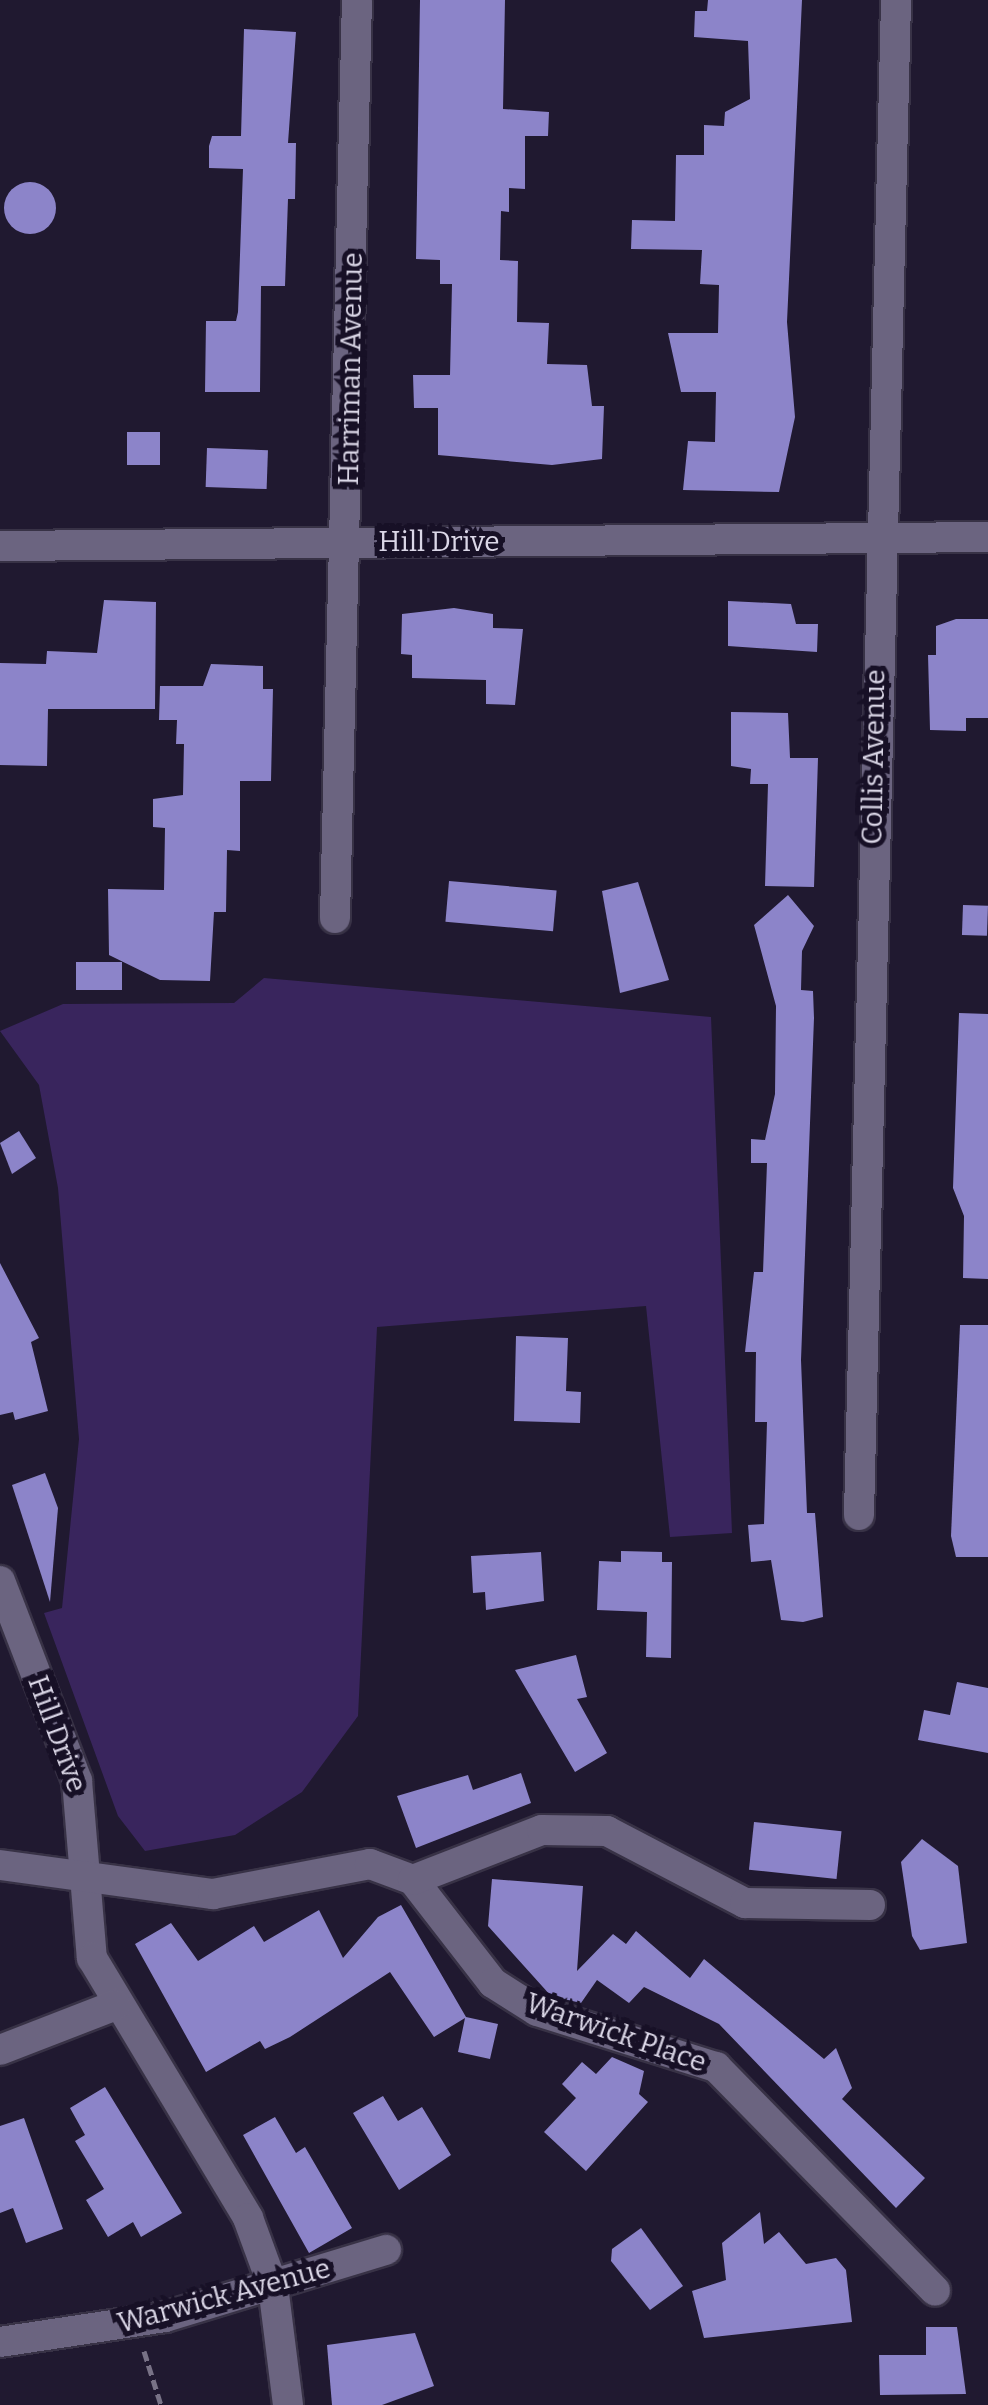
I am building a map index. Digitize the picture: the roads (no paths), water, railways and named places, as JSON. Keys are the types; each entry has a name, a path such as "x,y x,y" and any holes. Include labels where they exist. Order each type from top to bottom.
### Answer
{"street":[{"name":"Harriman Avenue","path":"335,918 348,542 357,0"},
{"name":"Collis Avenue","path":"859,1515 878,540 896,0"},
{"name":"Hill Drive","path":"0,546 988,537"},
{"name":"Hill Drive","path":"0,1581 78,1782 92,1958 116,2006 248,2218 274,2286 288,2405"},
{"path":"0,1865 214,1894 370,1864 413,1880 542,1830 607,1830 745,1903 870,1904"},
{"name":"Warwick Place","path":"413,1880 492,1983 522,2002 716,2068 936,2291"},
{"path":"0,2050 116,2006"},
{"name":"Warwick Avenue","path":"0,2342 136,2323 274,2286 386,2250"}]}
